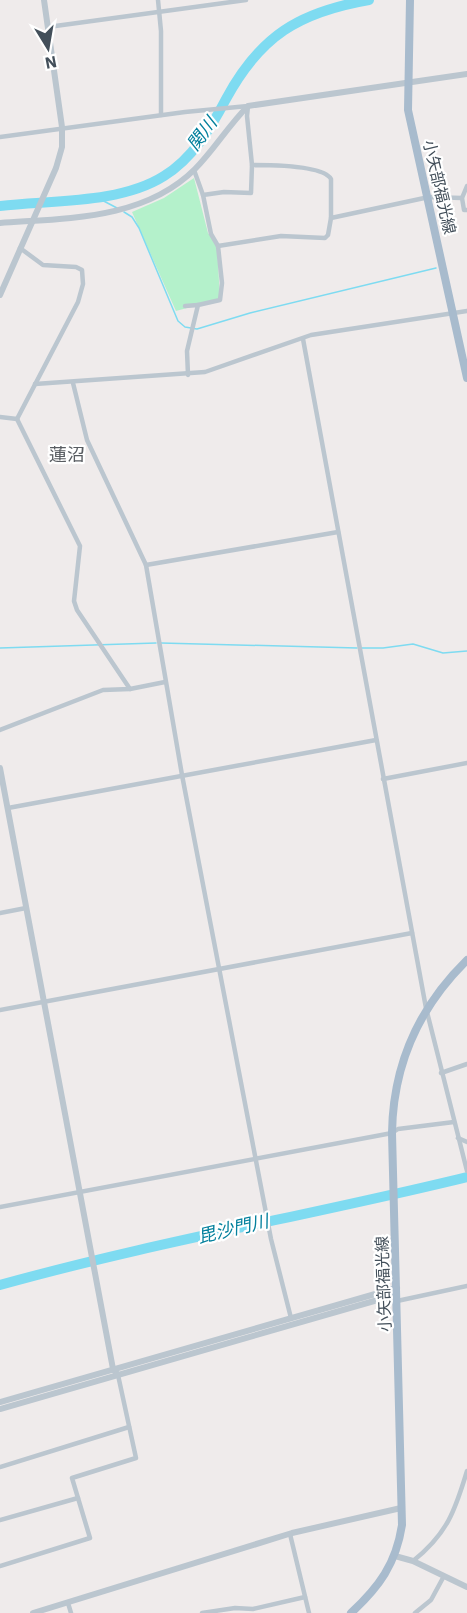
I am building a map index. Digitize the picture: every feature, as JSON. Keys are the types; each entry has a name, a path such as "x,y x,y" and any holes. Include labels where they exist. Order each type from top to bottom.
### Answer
{"main road":[{"name":"小矢部福光線","path":"410,0 408,110 429,197 467,378"},
{"name":"小矢部福光線","path":"351,1613 379,1585 395,1556 402,1525 392,1133 393,1104 398,1073 426,1008 467,960"}],"street":[{"path":"0,295 45,193 62,147 62,127 44,0"},
{"path":"158,0 161,115"},
{"path":"48,27 246,0"},
{"path":"0,137 62,127 248,106 467,74"},
{"path":"203,195 224,192 251,193 252,165 248,106"},
{"path":"0,224 117,212 150,200 181,182 194,170 232,122 248,106"},
{"path":"218,246 281,236 325,238 328,235 331,218 329,175 281,165 252,165"},
{"path":"185,306 220,300 218,246 211,234 203,195 194,170"},
{"path":"467,186 462,198 464,210 467,210"},
{"path":"331,218 429,197 462,198"},
{"path":"17,420 78,302 83,284 82,270 76,267 43,265 20,248"},
{"path":"188,375 187,351 198,305"},
{"path":"35,384 188,375 205,372 303,339 467,311"},
{"path":"303,339 426,1008 467,1171"},
{"path":"73,383 87,440 146,564 182,775 272,1239 291,1318"},
{"path":"0,417 17,420"},
{"path":"17,420 80,546 74,601 77,610 130,689"},
{"path":"146,564 338,532"},
{"path":"0,730 102,690 130,689 165,682"},
{"path":"8,808 376,740"},
{"path":"383,779 467,763"},
{"path":"0,768 113,1369 118,1375 136,1458 72,1478 90,1538 0,1566"},
{"path":"0,913 26,908"},
{"path":"0,1010 412,933"},
{"path":"441,1073 467,1064"},
{"path":"0,1207 392,1133 398,1129 454,1122"},
{"path":"459,1138 467,1142"},
{"path":"398,1301 467,1286"},
{"path":"0,1402 397,1288"},
{"path":"0,1409 388,1297 397,1288"},
{"path":"0,1467 129,1427"},
{"path":"413,1561 446,1528 467,1471"},
{"path":"0,1520 78,1498"},
{"path":"33,1613 290,1534 401,1508"},
{"path":"290,1534 309,1613"},
{"path":"395,1556 413,1561 467,1587"},
{"path":"415,1613 431,1600 444,1575"},
{"path":"202,1613 235,1608 253,1609 306,1597"},
{"path":"68,1603 71,1613"}],"green space":[{"path":"194,178 208,233 217,245 220,299 176,311 132,212 164,198"}],"waterway":[{"name":"関川","path":"0,206 106,196 127,192 164,176 183,161 200,142 239,77 268,43 284,30 302,20 344,5 369,0"},
{"path":"96,197 117,208"},
{"path":"124,212 132,217 139,228 178,321 185,327 197,329 250,313 436,268"},
{"path":"0,648 156,643"},
{"path":"161,643 357,648"},
{"path":"362,648 413,644 443,653 467,651"},
{"name":"毘沙門川","path":"0,1285 116,1255 467,1177"}],"district":[{"name":"蓮沼","path":"67,455"}]}
